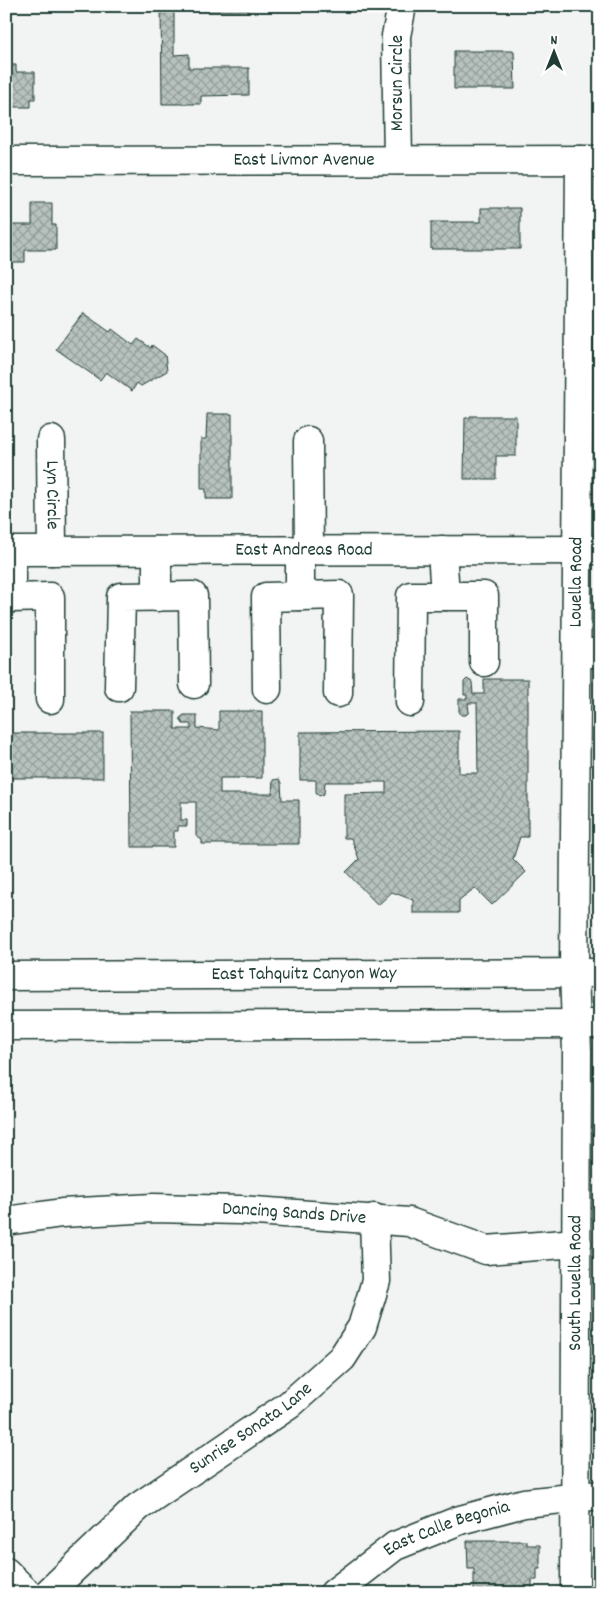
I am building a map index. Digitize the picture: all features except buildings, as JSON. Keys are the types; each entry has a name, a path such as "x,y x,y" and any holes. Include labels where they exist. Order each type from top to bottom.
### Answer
{"street":[{"name":"Morsun Circle","path":"398,160 396,36 402,6"},
{"name":"East Livmor Avenue","path":"6,160 590,160"},
{"name":"Louella Road","path":"587,973 590,160"},
{"name":"Lyn Circle","path":"51,440 52,551"},
{"path":"300,596 304,551 308,441"},
{"path":"442,550 445,596"},
{"name":"East Andreas Road","path":"9,551 589,550"},
{"path":"9,551 8,598 50,597 50,699"},
{"path":"157,551 157,597"},
{"path":"267,689 266,597 339,595 338,693"},
{"path":"119,688 121,597 193,596 194,684"},
{"path":"410,702 411,596 484,596 484,662"},
{"name":"East Tahquitz Canyon Way","path":"6,976 587,973"},
{"name":"South Louella Road","path":"575,1593 588,1496 577,1243 588,1024 587,973"},
{"path":"6,1026 588,1024"},
{"name":"Dancing Sands Drive","path":"6,1221 62,1213 153,1208 240,1210 311,1216 374,1218 409,1222 486,1250 577,1243"},
{"name":"Sunrise Sonata Lane","path":"48,1593 138,1507 289,1405 342,1358 362,1327 376,1281 374,1218"},
{"name":"East Calle Begonia","path":"334,1593 395,1546 460,1520 524,1503 588,1496"},
{"path":"6,1572 27,1593"}]}
